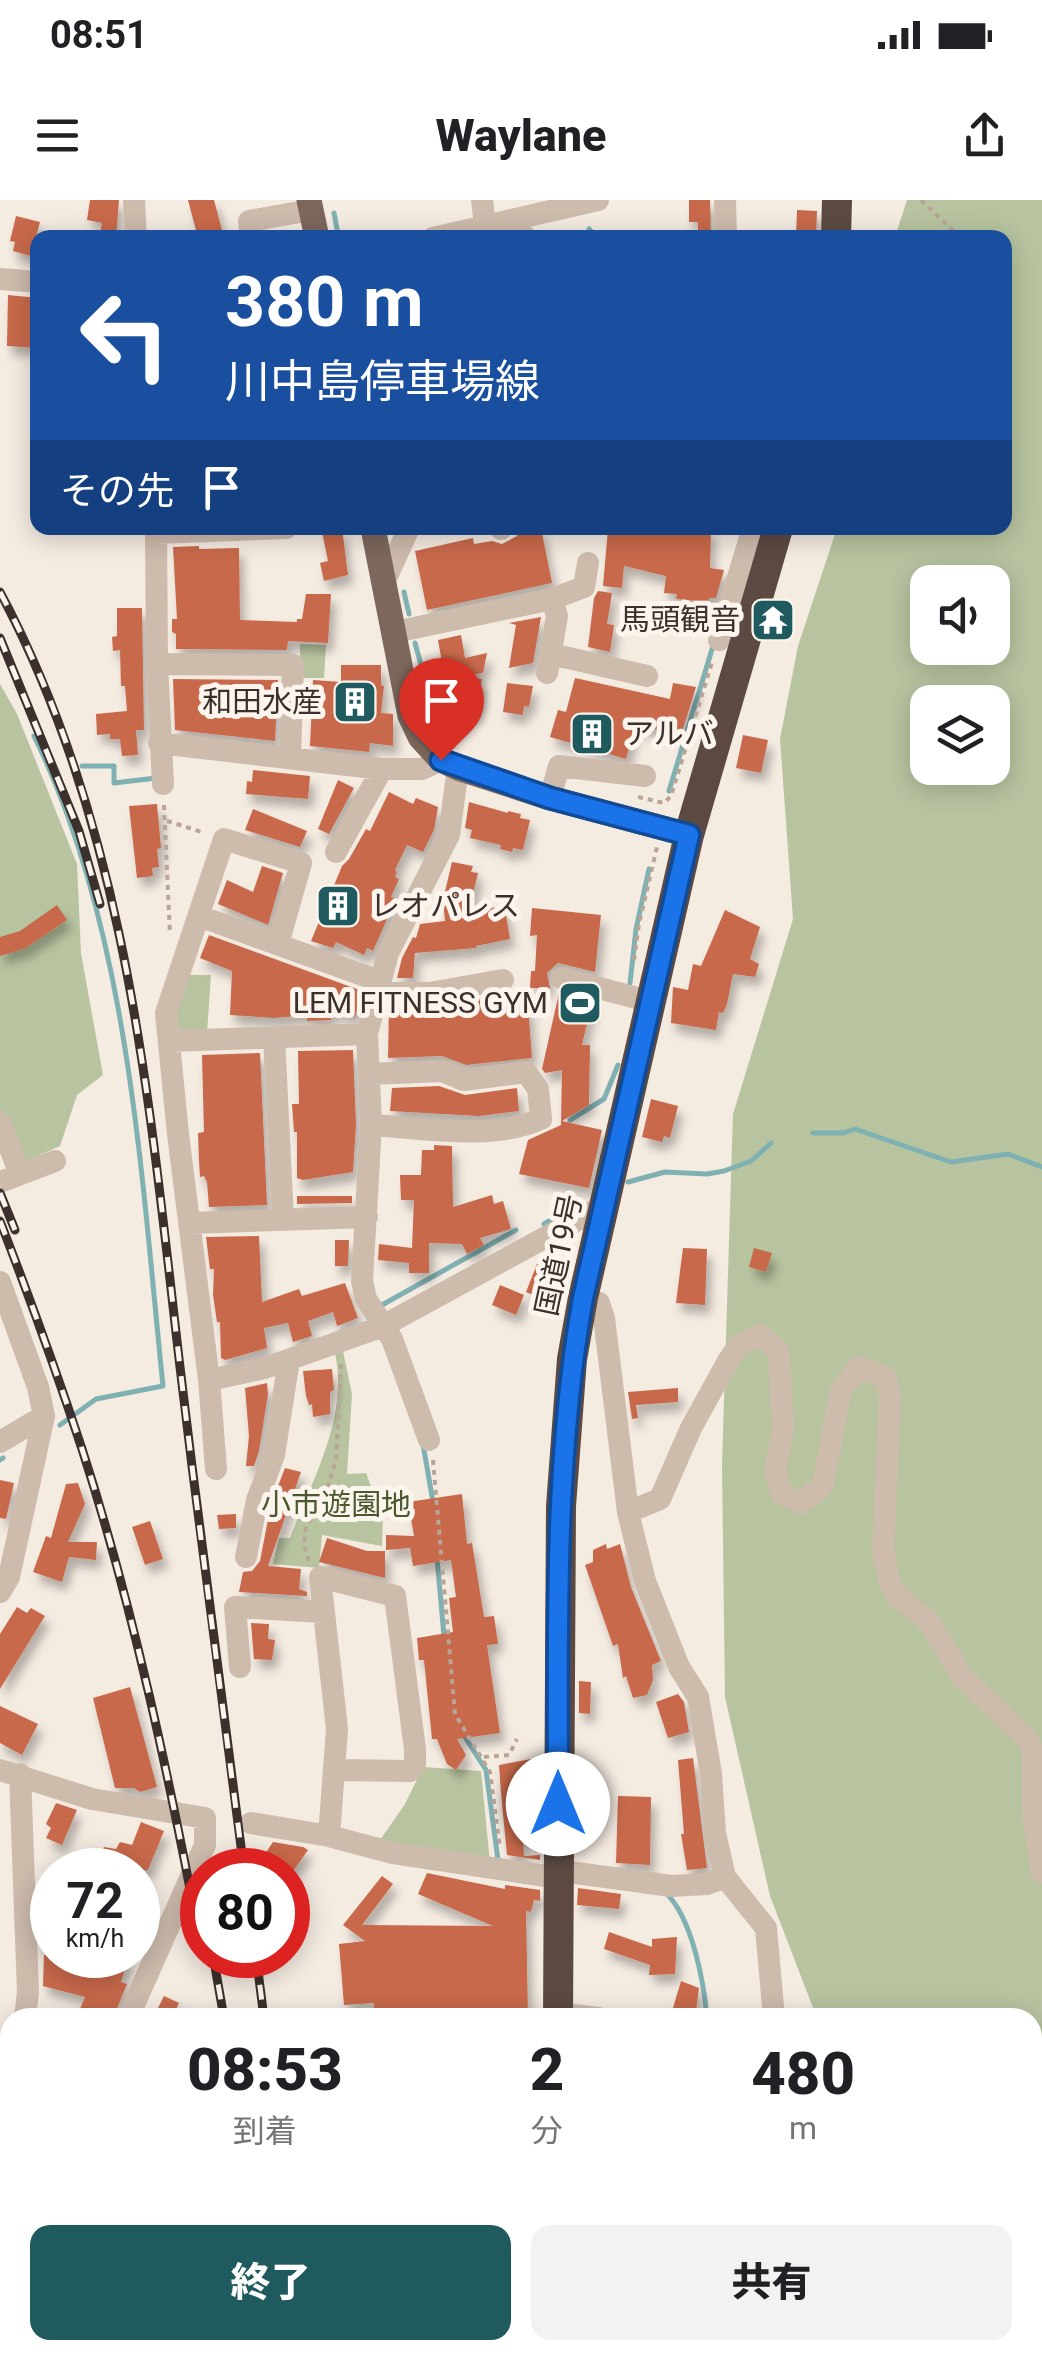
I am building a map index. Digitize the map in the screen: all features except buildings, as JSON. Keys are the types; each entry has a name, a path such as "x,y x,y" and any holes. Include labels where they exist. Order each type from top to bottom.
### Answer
{"highway":[{"path":"836,200 836,230"},
{"name":"国道19号","path":"558,2008 561,1506 572,1359 689,835 776,535"}],"main road":[{"path":"310,205 315,230"},
{"path":"374,535 410,716 420,737 449,764 550,798 689,835"}],"street":[{"path":"134,200 136,230"},
{"path":"482,200 485,226"},
{"path":"467,230 598,200"},
{"path":"725,200 726,230"},
{"path":"250,230 249,221 310,205"},
{"path":"0,279 30,281"},
{"path":"156,535 163,784"},
{"path":"384,582 411,535"},
{"path":"719,640 751,535"},
{"path":"394,632 552,599 584,587 588,563"},
{"path":"552,599 557,616 549,663 646,676"},
{"path":"157,664 294,666 290,756"},
{"path":"160,743 382,769 449,764 449,835 388,953 367,1034 372,1126 362,1281 378,1321 392,1340 429,1440"},
{"path":"550,798 559,766 645,776"},
{"path":"336,852 382,769"},
{"path":"216,1469 166,1013 219,837 301,863 278,944"},
{"path":"198,916 278,944 378,987 429,993 504,980"},
{"path":"561,978 652,1002"},
{"path":"170,1041 367,1034"},
{"path":"274,1038 282,1220"},
{"path":"370,1074 442,1070 464,1080 526,1072 538,1089 541,1119 526,1126 469,1130 372,1126"},
{"path":"0,1122 10,1178 55,1162"},
{"path":"209,1380 337,1344 605,1205"},
{"path":"190,1223 367,1217"},
{"path":"0,1282 38,1387 44,1416 9,1577 0,1592"},
{"path":"583,1298 598,1303 604,1318 628,1512 645,1582 679,1667 698,1697 715,1833 725,1877 766,1928 773,2008"},
{"path":"628,1512 660,1499 691,1428 728,1361 749,1338 760,1335 779,1352 783,1430 776,1470 781,1493 800,1503 822,1485 842,1390 859,1367 886,1378 890,1396 883,1550 888,1580 896,1594 929,1622 963,1678 1027,1738 1033,1751 1033,1816 1042,1873"},
{"path":"246,1556 257,1500 274,1455 289,1360"},
{"path":"0,1442 44,1416"},
{"path":"329,1836 335,1696 320,1577 395,1596 416,1749 416,1765 410,1771 334,1770"},
{"path":"240,1667 235,1607 323,1612"},
{"path":"26,2008 10,1772 92,1799 205,1818 205,1845 132,2008"},
{"path":"250,1823 393,1852 546,1876 569,1872 671,1886 707,1884 725,1877"}],"path":[{"path":"921,200 953,230"},
{"path":"628,794 664,803 671,796 719,640"},
{"path":"163,784 170,938"},
{"path":"165,820 219,837"},
{"path":"633,974 639,924 658,847"},
{"path":"320,1577 307,1555 304,1536 325,1496 336,1460 342,1375 337,1344"},
{"path":"429,1440 442,1545 440,1571 455,1714 490,1772 503,1868"},
{"path":"484,1757 509,1754 517,1739"}],"green space":[{"path":"907,200 1042,200 1042,2008 813,2008 770,1896 725,1697 722,1465 733,1114 793,919 780,739 798,646 835,535 1012,535 1012,230 897,230"},
{"path":"300,644 326,645 324,678 300,678"},
{"path":"0,684 17,714 77,864 81,953 103,1075 77,1095 60,1146 26,1161 0,1117"},
{"path":"185,975 211,975 207,1033 188,1033 174,1027"},
{"name":"小市遊園地","path":"343,1351 352,1394 347,1474 366,1473 383,1518 382,1546 322,1535 319,1568 273,1564 279,1538 290,1538 326,1448 337,1401 335,1353"},
{"path":"423,1767 481,1771 490,1863 378,1843 405,1804"}],"waterway":[{"path":"334,213 337,230"},
{"path":"404,592 409,614"},
{"path":"415,643 440,733"},
{"path":"669,791 713,646"},
{"path":"34,736 66,811 111,971 138,1138 163,1386 96,1399 60,1425"},
{"path":"82,766 114,766 114,783 156,778"},
{"path":"630,983 649,869"},
{"path":"570,1120 604,1099 618,1065"},
{"path":"813,1133 855,1129 951,1162 1008,1154 1042,1167"},
{"path":"628,1182 665,1172 724,1171 751,1161 771,1143"},
{"path":"544,1224 581,1202"},
{"path":"382,1305 516,1230"},
{"path":"423,1444 433,1502"},
{"path":"437,1558 444,1636"},
{"path":"463,1734 486,1770 498,1860"},
{"path":"666,1893 690,1934 706,2008"}],"railway":[{"path":"0,592 43,683 78,777 105,873 126,970 157,1168 241,1848"},
{"path":"0,638 79,831 100,904"},
{"path":"0,1193 15,1230"},
{"path":"0,1221 72,1420 119,1573 181,1848"},
{"path":"217,1978 222,2008"},
{"path":"259,1978 263,2008"}],"place":[{"name":"馬頭観音","path":"773,620"},
{"name":"和田水産","path":"355,702"},
{"name":"アルバ","path":"592,734"},
{"name":"レオパレス","path":"338,906"},
{"name":"LEM FITNESS GYM","path":"580,1003"}],"route":[{"path":"441,760 550,798 689,835 572,1359 561,1506 558,1804"}]}
